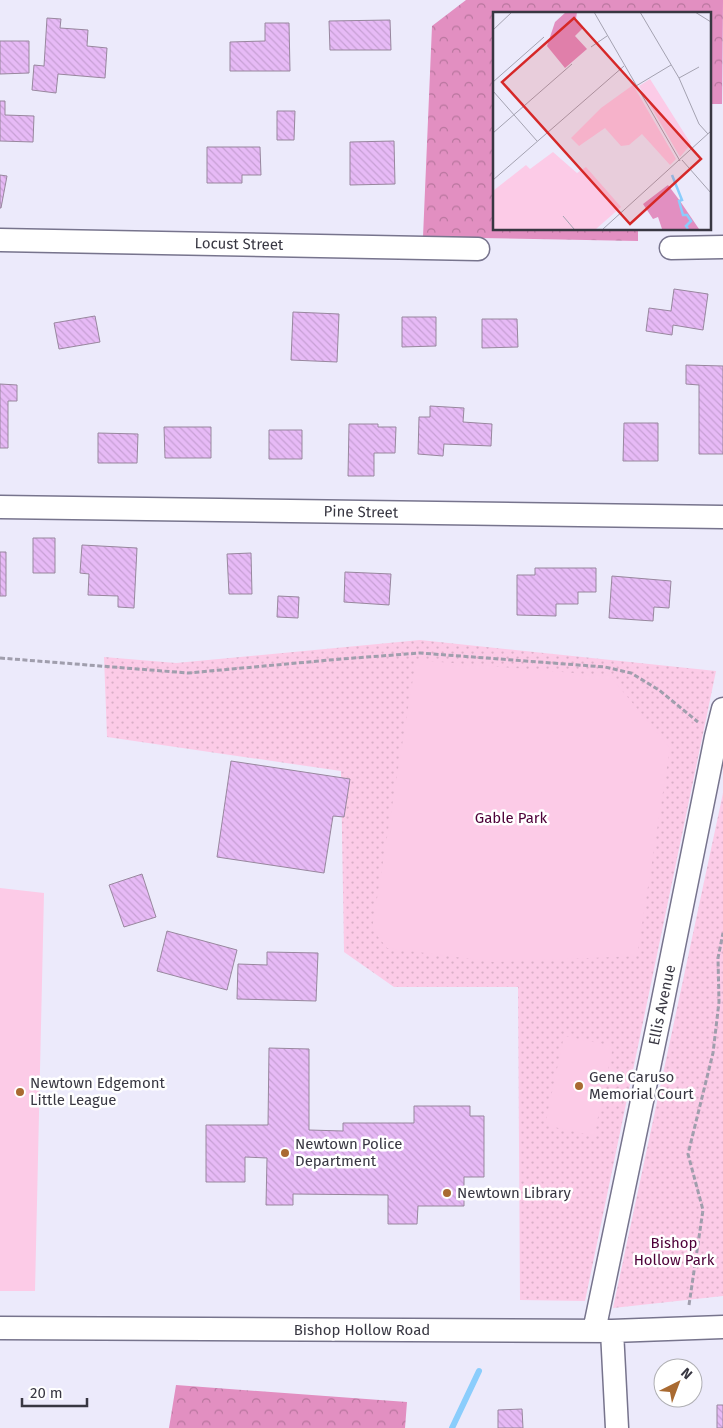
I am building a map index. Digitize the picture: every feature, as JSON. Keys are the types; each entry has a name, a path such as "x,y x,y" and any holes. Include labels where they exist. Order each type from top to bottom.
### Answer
{"street":[{"name":"Locust Street","path":"0,240 478,249"},
{"path":"670,248 723,247"},
{"name":"Pine Street","path":"0,507 723,517"},
{"name":"Ellis Avenue","path":"618,1428 603,1331 661,1010 723,710"},
{"name":"Bishop Hollow Road","path":"0,1328 603,1331 723,1327"}],"path":[{"path":"0,658 188,673 420,653 606,667 631,673 659,690 716,737"},
{"path":"689,1305 703,1210 688,1154 713,1053 720,1002 718,958 723,934"}],"green space":[{"path":"466,0 723,0 722,104 710,104 710,12 493,12 493,230 638,230 638,241 423,237 432,26"},
{"name":"Gable Park","path":"420,640 716,671 585,1301 520,1300 518,987 394,987 344,952 341,771 107,737 104,657 176,663"},
{"path":"416,660 610,676 670,748 637,956 494,962 387,948 372,929"},
{"name":"Bishop Hollow Park","path":"723,793 723,1296 613,1308"},
{"name":"Newtown Edgemont Little League","path":"0,888 44,893 35,1291 0,1291"},
{"name":"Gene Caruso Memorial Court","path":"564,1036 613,1046 594,1136 545,1125"},
{"path":"176,1385 407,1402 405,1428 169,1428"}],"building":[{"path":"47,18 61,19 60,28 88,30 87,46 107,48 105,78 58,74 56,93 32,90 34,65 44,66"},
{"path":"390,20 391,50 330,50 329,21"},
{"path":"265,23 289,23 290,71 230,71 230,42 265,41"},
{"path":"0,41 29,41 29,73 0,74"},
{"path":"0,101 5,101 5,115 34,116 33,142 0,141"},
{"path":"277,111 295,111 294,140 277,140"},
{"path":"394,141 395,184 350,185 350,142"},
{"path":"207,147 260,147 261,175 242,175 242,183 207,183"},
{"path":"0,175 7,176 1,208 0,208"},
{"path":"674,289 708,294 703,330 673,325 672,335 646,331 649,308 671,311"},
{"path":"293,312 339,314 337,362 291,360"},
{"path":"95,316 100,342 59,349 54,323"},
{"path":"402,317 436,317 436,346 402,347"},
{"path":"482,319 517,319 518,347 482,348"},
{"path":"686,365 723,366 723,454 699,454 699,385 686,384"},
{"path":"0,384 17,385 17,401 8,401 8,448 0,448"},
{"path":"430,406 464,408 463,422 492,424 491,446 444,444 443,456 418,454 419,417 430,417"},
{"path":"624,423 658,423 658,461 623,461"},
{"path":"349,424 378,424 378,427 396,427 395,453 374,453 374,476 348,476"},
{"path":"164,427 211,427 211,458 165,458"},
{"path":"269,430 302,430 302,459 269,459"},
{"path":"98,433 138,434 137,463 98,463"},
{"path":"33,538 55,538 55,573 33,573"},
{"path":"82,545 137,548 134,608 118,607 118,596 88,595 89,574 80,573"},
{"path":"0,552 6,552 6,596 0,596"},
{"path":"251,553 252,594 229,594 227,554"},
{"path":"535,568 596,568 596,592 578,592 578,604 556,604 556,616 517,615 517,575 535,575"},
{"path":"345,572 391,574 389,605 344,602"},
{"path":"612,576 671,581 669,608 654,607 653,621 609,618"},
{"path":"278,596 299,597 298,618 277,617"},
{"path":"231,761 350,779 344,817 333,816 324,873 217,857"},
{"path":"142,874 156,917 124,927 109,885"},
{"path":"167,931 237,950 227,990 157,971"},
{"path":"267,952 318,953 316,1001 237,999 238,964 267,965"},
{"path":"269,1048 309,1049 309,1130 343,1131 343,1123 414,1123 414,1106 470,1106 470,1116 484,1116 484,1177 464,1177 464,1206 418,1206 417,1224 388,1224 388,1195 293,1194 293,1205 266,1205 267,1158 245,1157 245,1182 206,1182 206,1125 268,1125"},
{"path":"717,1405 723,1405 723,1428 717,1428"},
{"path":"522,1409 523,1428 498,1428 498,1410"}],"waterway":[{"path":"452,1428 479,1371"}],"place":[{"name":"Gene Caruso Memorial Court","path":"579,1086"},
{"name":"Newtown Edgemont Little League","path":"20,1092"},
{"name":"Newtown Police Department","path":"285,1153"},
{"name":"Newtown Library","path":"447,1193"}]}
